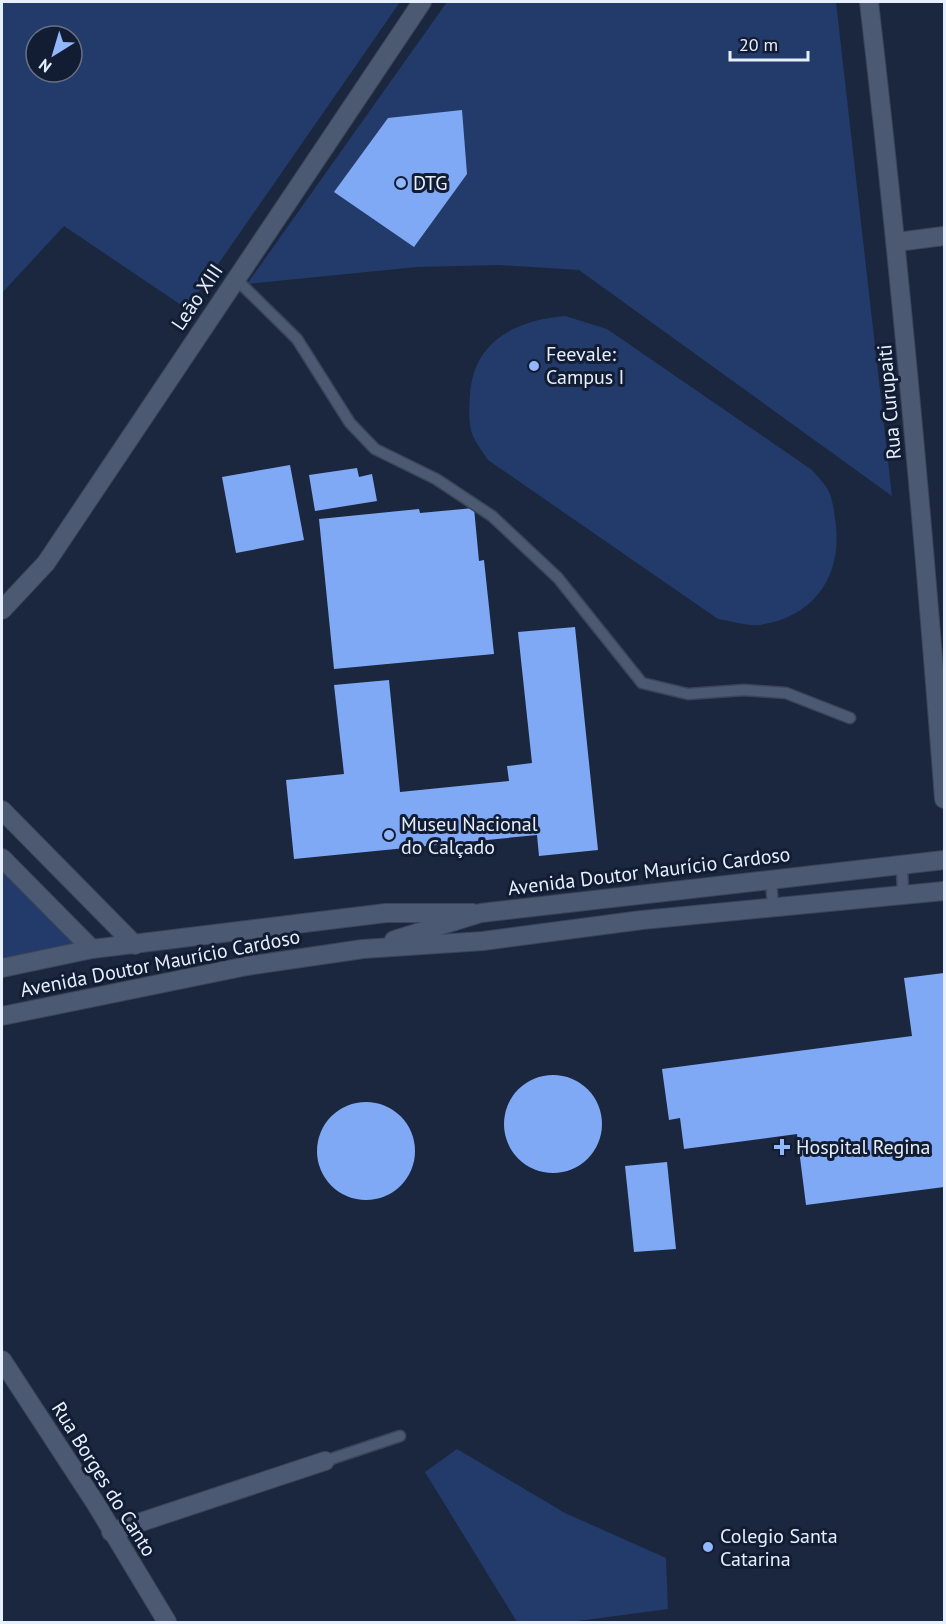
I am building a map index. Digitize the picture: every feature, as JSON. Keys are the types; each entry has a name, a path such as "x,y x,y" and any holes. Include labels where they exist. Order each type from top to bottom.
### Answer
{"street":[{"name":"Leão XIII","path":"2,610 46,563 422,2"},
{"name":"Rua Curupaiti","path":"869,2 936,565 945,799"},
{"path":"897,242 945,236"},
{"path":"2,810 135,945"},
{"path":"2,858 92,949"},
{"name":"Avenida Doutor Maurício Cardoso","path":"363,949 481,914 945,860"},
{"name":"Avenida Doutor Maurício Cardoso","path":"2,1016 247,966 363,949 483,941 642,920 945,891"},
{"path":"638,894 642,920"},
{"path":"2,968 92,949 386,912 481,914"},
{"name":"Rua Borges do Canto","path":"2,1360 96,1504 167,1623"},
{"path":"111,1532 326,1461"}],"lane":[{"path":"236,279 297,339 350,423 375,449 436,479 492,516 558,578 642,683 688,694 744,690 786,693 850,718"},
{"path":"902,866 903,895"},
{"path":"771,880 773,907"},
{"path":"326,1461 400,1436"}],"shaded area":[{"path":"2,2 400,2 187,309 64,226 2,293"},
{"path":"447,2 836,2 892,496 579,270 499,265 417,267 247,284"},
{"path":"565,316 607,329 812,470 822,481 831,499 837,539 830,574 822,589 810,602 796,613 759,625 718,619 488,460 471,431 469,411 473,376 479,360 488,347 514,329 530,322"},
{"path":"2,869 79,945 2,963"},
{"path":"457,1449 565,1513 666,1558 668,1609 570,1622 517,1622 425,1472"}],"building":[{"name":"DTG","path":"462,110 467,174 414,247 334,192 388,118"},
{"path":"290,465 304,540 236,553 222,477"},
{"path":"357,468 359,477 372,474 377,501 315,511 309,475"},
{"path":"474,508 479,561 484,560 494,654 334,669 319,519 419,509 420,513"},
{"path":"575,627 598,850 539,856 537,835 294,859 286,780 344,774 334,685 389,680 400,792 509,781 507,766 532,763 518,632"},
{"path":"944,973 944,1187 806,1205 797,1134 684,1149 680,1118 669,1120 662,1069 912,1036 904,978"},
{"path":"553,1075 572,1079 588,1089 598,1105 602,1124 598,1143 588,1159 572,1169 553,1173 534,1169 518,1159 508,1143 504,1124 508,1105 518,1089 534,1079"},
{"path":"366,1102 385,1106 401,1116 411,1132 415,1151 411,1170 401,1186 385,1196 366,1200 347,1196 331,1186 321,1170 317,1151 321,1132 331,1116 347,1106"},
{"path":"667,1162 676,1249 634,1252 625,1166"}],"place":[{"name":"DTG","path":"401,183"},
{"name":"Feevale: Campus I","path":"534,366"},
{"name":"Museu Nacional do Calçado","path":"389,835"},
{"name":"Hospital Regina","path":"782,1147"},
{"name":"Colegio Santa Catarina","path":"708,1547"}]}
